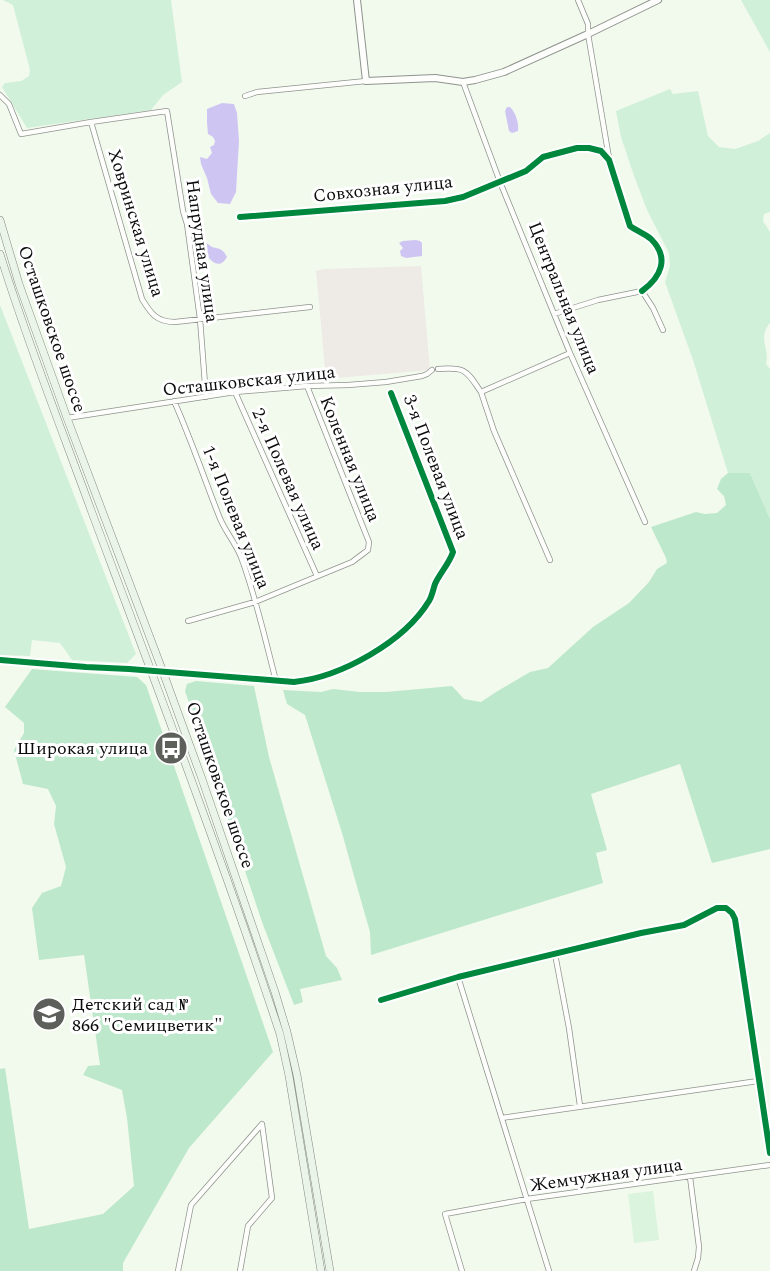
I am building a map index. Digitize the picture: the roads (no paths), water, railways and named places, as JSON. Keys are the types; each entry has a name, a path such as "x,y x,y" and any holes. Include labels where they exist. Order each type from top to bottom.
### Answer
{"main road":[{"name":"Осташковское шоссе","path":"0,220 19,284 66,418 163,672 272,981 297,1075 330,1271"},
{"name":"Осташковское шоссе","path":"0,254 20,316 193,784 280,1034 321,1271"}],"street":[{"path":"357,0 366,81"},
{"path":"554,314 598,300 642,291 653,283 662,267 659,251 650,239 630,226 609,160 588,24 578,0"},
{"path":"244,96 257,92 366,81 435,78 463,82 504,72 658,0"},
{"name":"Центральная улица","path":"463,82 500,182 570,353 645,522"},
{"path":"0,95 9,105 21,135 91,122"},
{"name":"Напрудная улица","path":"91,122 167,111 187,224 200,319 206,397"},
{"name":"Ховринская улица","path":"91,122 142,299 157,318 165,322 175,322 310,307"},
{"name":"Совхозная улица","path":"240,217 445,201 463,197 526,171 543,157 577,148 589,147 601,151 609,160"},
{"path":"642,291 663,330"},
{"path":"550,560 494,431 481,392 570,353"},
{"name":"Осташковская улица","path":"66,418 235,392 386,382 422,376 435,369 462,370 469,374 481,392"},
{"name":"Коленная улица","path":"307,386 369,542 369,550 352,562 317,576"},
{"name":"2-я Полевая улица","path":"235,392 317,576"},
{"name":"3-я Полевая улица","path":"276,681 312,680 380,649 404,632 418,617 430,600 435,584 450,561 453,552 391,393"},
{"name":"1-я Полевая улица","path":"174,401 192,442 220,519 240,555 276,681"},
{"path":"188,621 255,602 317,576"},
{"path":"0,660 276,681"},
{"path":"381,1000 458,977 641,933 684,925 717,908 726,909 735,919 770,1153"},
{"path":"555,954 569,1028 580,1106"},
{"path":"458,977 549,1271"},
{"path":"502,1118 758,1081"},
{"path":"178,1271 191,1205 262,1124 272,1198 248,1226 240,1271"},
{"name":"Жемчужная улица","path":"462,1271 445,1214 527,1199 770,1165"},
{"path":"690,1176 699,1247 694,1271"}],"place":[{"name":"Широкая улица","path":"171,748"},
{"name":"Детский сад № 866 \"Семицветик\"","path":"49,1014"}]}
